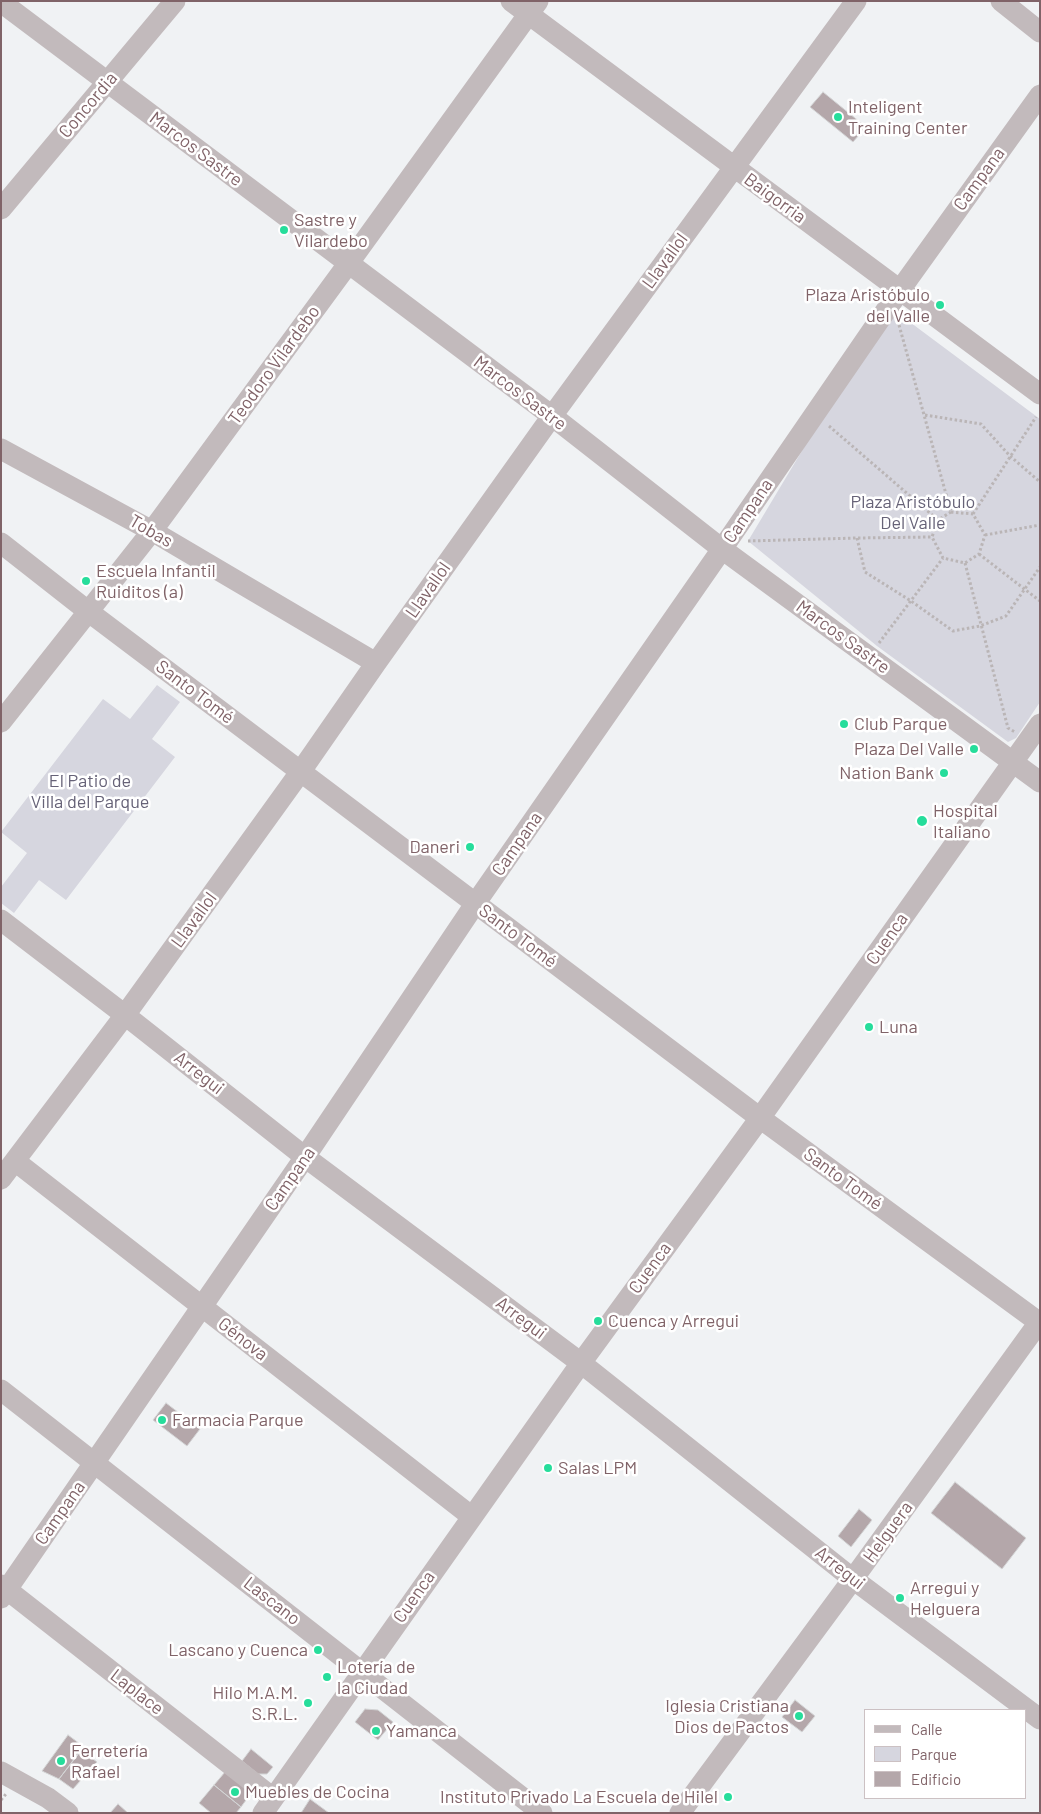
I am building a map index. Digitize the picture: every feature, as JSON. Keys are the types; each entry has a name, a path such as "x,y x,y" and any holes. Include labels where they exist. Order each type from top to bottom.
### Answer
{"street":[{"name":"Concordia","path":"1,209 175,1"},
{"name":"Baigorria","path":"511,1 533,8 734,167 1040,394"},
{"name":"Llavallol","path":"1,1179 126,1015 301,772 376,663 552,416 856,1"},
{"path":"1001,1 1040,32"},
{"name":"Marcos Sastre","path":"1,2 552,416 722,549 1040,782"},
{"name":"Teodoro Vilardebo","path":"5,710 89,612 152,531 533,8"},
{"name":"Campana","path":"3,1591 95,1462 305,1157 475,904 900,290 1040,94"},
{"name":"Tobas","path":"1,449 152,531 376,663"},
{"name":"Santo Tomé","path":"1,543 89,612 760,1118 1039,1322"},
{"name":"Cuenca","path":"268,1806 581,1363 760,1118 1034,732"},
{"name":"Arregui","path":"2,920 126,1015 305,1157 581,1363 853,1579 1040,1719"},
{"name":"Génova","path":"15,1161 472,1516"},
{"name":"Helguera","path":"680,1813 853,1579 1039,1322"},
{"name":"Lascano","path":"1,1390 542,1813"},
{"name":"Laplace","path":"3,1591 268,1806"},
{"path":"1,1772 48,1798 68,1813"}],"path":[{"path":"898,321 951,512"},
{"path":"925,416 981,424 1010,456 1040,482"},
{"path":"973,514 1036,416"},
{"path":"828,425 938,520"},
{"path":"943,558 932,538 938,520 951,512 973,514"},
{"path":"943,558 965,562 979,554 985,536 973,514"},
{"path":"985,536 1040,525"},
{"path":"735,531 748,541 932,538"},
{"path":"857,538 865,572 911,601 952,631 980,626 1006,616 1040,567"},
{"path":"979,554 1040,601"},
{"path":"877,646 943,558"},
{"path":"965,562 980,626 1008,728 1034,732"}],"green space":[{"name":"Plaza Aristóbulo Del Valle","path":"895,311 1040,419 1040,702 1016,738 1008,742 877,646 748,541 821,419"},
{"name":"El Patio de Villa del Parque","path":"157,685 180,702 152,739 175,757 66,900 39,880 14,913 1,903 1,887 27,853 1,832 103,699 130,719"}],"building":[{"name":"Inteligent Training Center","path":"823,92 866,127 853,142 810,107"},
{"path":"166,1403 200,1429 187,1446 153,1420"},
{"path":"955,1482 1026,1538 1002,1569 931,1513"},
{"path":"859,1509 872,1520 851,1547 838,1536"},
{"name":"Iglesia Cristiana Dios de Pactos","path":"795,1700 815,1716 802,1732 782,1717"},
{"name":"Yamanca","path":"365,1709 378,1710 393,1722 378,1740 355,1722"},
{"name":"Ferretería Rafael","path":"68,1735 84,1747 59,1779 42,1771"},
{"path":"251,1749 273,1767 267,1774 258,1774 242,1761"},
{"path":"81,1750 97,1762 73,1789 59,1779"},
{"name":"Muebles de Cocina","path":"225,1772 245,1788 249,1796 241,1807 214,1785"},
{"path":"214,1785 241,1807 236,1813 211,1813 199,1803"},
{"path":"310,1799 329,1813 301,1813"},
{"path":"118,1804 128,1813 110,1813"}],"place":[{"name":"Inteligent Training Center","path":"838,117"},
{"name":"Sastre y Vilardebo","path":"284,230"},
{"name":"Plaza Aristóbulo del Valle","path":"940,305"},
{"name":"Escuela Infantil Ruiditos (a)","path":"86,581"},
{"name":"Club Parque","path":"844,724"},
{"name":"Plaza Del Valle","path":"974,749"},
{"name":"Nation Bank","path":"944,773"},
{"name":"Hospital Italiano","path":"922,821"},
{"name":"Daneri","path":"470,847"},
{"name":"Luna","path":"869,1027"},
{"name":"Cuenca y Arregui","path":"598,1321"},
{"name":"Farmacia Parque","path":"162,1420"},
{"name":"Salas LPM","path":"548,1468"},
{"name":"Arregui y Helguera","path":"900,1598"},
{"name":"Lascano y Cuenca","path":"318,1650"},
{"name":"Lotería de la Ciudad","path":"327,1677"},
{"name":"Hilo M.A.M. S.R.L.","path":"308,1703"},
{"name":"Iglesia Cristiana Dios de Pactos","path":"799,1716"},
{"name":"Yamanca","path":"376,1731"},
{"name":"Ferretería Rafael","path":"61,1761"},
{"name":"Muebles de Cocina","path":"235,1792"},
{"name":"Instituto Privado La Escuela de Hilel","path":"728,1797"}]}
